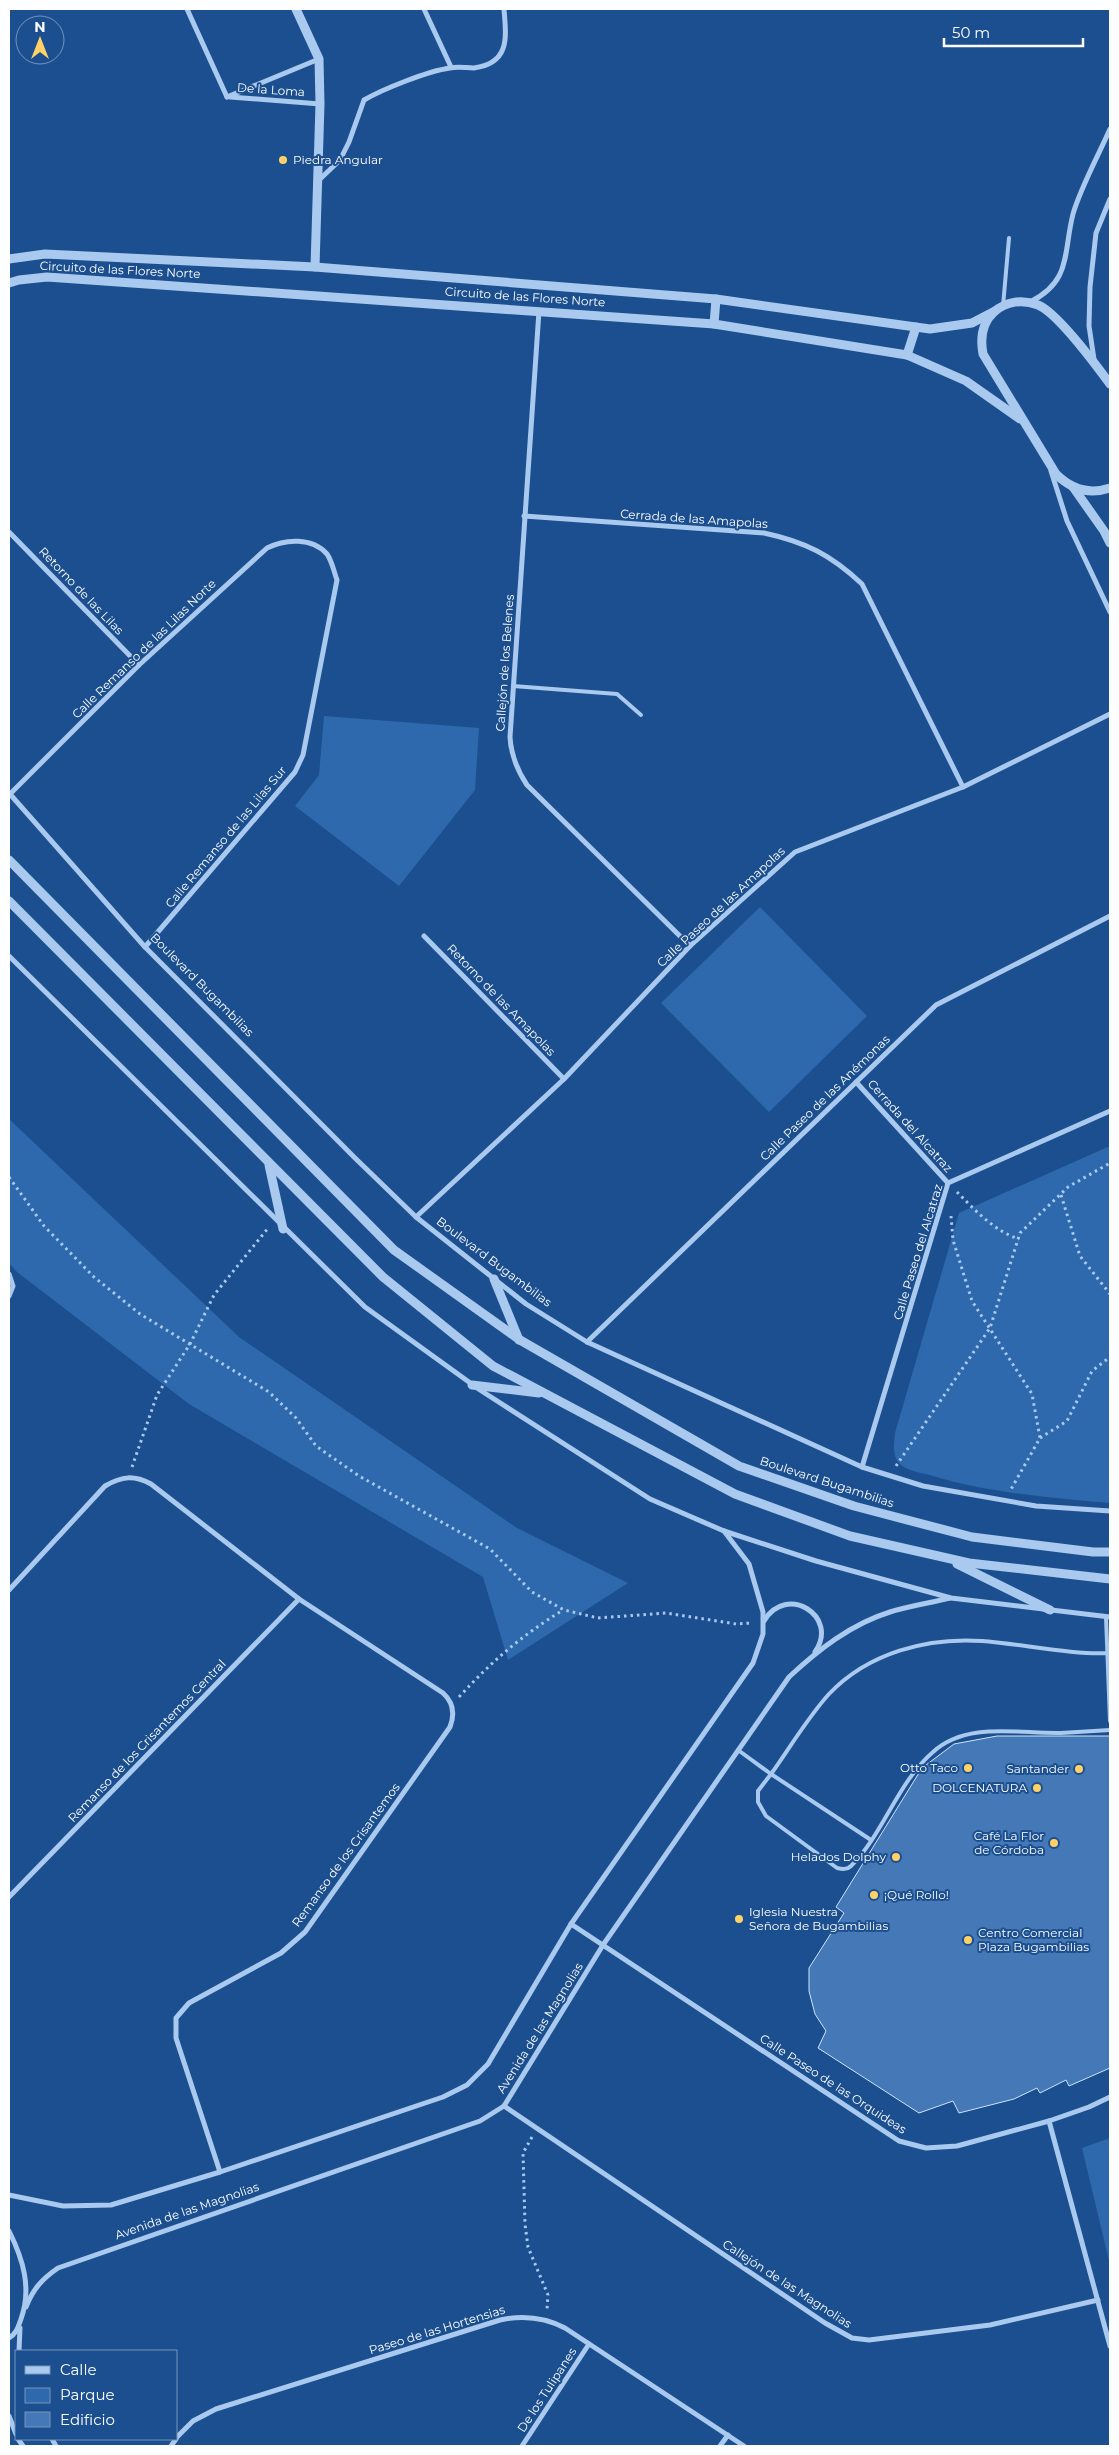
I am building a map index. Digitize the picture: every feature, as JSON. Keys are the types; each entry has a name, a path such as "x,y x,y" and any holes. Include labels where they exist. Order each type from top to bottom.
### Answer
{"street":[{"name":"De la Loma","path":"187,9 227,97 320,104"},
{"path":"296,9 319,60 320,104 315,267"},
{"path":"424,9 451,67"},
{"path":"318,181 340,160 349,142 364,100 380,91 451,67 486,65 498,56 506,44 504,9"},
{"path":"227,97 319,60"},
{"path":"1030,302 1053,287 1064,269 1073,213 1110,129"},
{"path":"1098,367 1089,326 1090,287 1096,233 1110,199"},
{"name":"Circuito de las Flores Norte","path":"9,258 45,254 315,267 716,298 930,329 959,326 1012,303 1030,302"},
{"name":"Circuito de las Flores Norte","path":"9,284 19,280 47,277 539,310 714,324 907,356 966,381 1020,418"},
{"path":"714,324 716,298"},
{"path":"1030,302 1047,310 1098,367 1110,384"},
{"path":"999,308 988,318 981,335 983,354 1020,418 1056,474 1072,487 1104,531 1110,543"},
{"name":"Callejón de los Belenes","path":"539,310 513,686 511,749 523,779 690,946"},
{"path":"907,356 916,327"},
{"path":"1098,367 1110,372"},
{"path":"1050,465 1068,521 1110,612"},
{"path":"1072,487 1093,491 1110,488"},
{"name":"Cerrada de las Amapolas","path":"524,516 764,533 791,539 819,550 842,566 862,584 962,787"},
{"name":"Retorno de las Lilas","path":"9,532 138,665"},
{"name":"Calle Remanso de las Lilas Norte","path":"9,794 138,665 267,548 285,542 304,542"},
{"name":"Calle Remanso de las Lilas Sur","path":"146,946 283,787 295,772 303,755 337,580 328,555 314,545 304,542"},
{"name":"Calle Paseo de las Amapolas","path":"416,1218 564,1079 690,946 795,852 962,787 1110,714"},
{"name":"Boulevard Bugambilias","path":"9,794 146,946 416,1218 526,1304 587,1342 862,1467 923,1486 1004,1501 1036,1506 1110,1511"},
{"name":"Boulevard Bugambilias","path":"9,860 394,1250 520,1340 740,1466 854,1506 972,1537 1093,1552 1110,1552"},
{"path":"9,902 269,1165 383,1277 493,1366 735,1494 850,1536 969,1563 1110,1578"},
{"name":"Calle Paseo de las Anémonas","path":"587,1342 936,1005 1110,916"},
{"name":"Retorno de las Amapolas","path":"424,936 564,1079"},
{"path":"9,956 365,1308 472,1385 650,1499 724,1531 816,1561 951,1598 1108,1617"},
{"name":"Cerrada del Alcatraz","path":"856,1082 948,1183"},
{"name":"Calle Paseo del Alcatraz","path":"862,1467 948,1183 1110,1111"},
{"path":"269,1165 284,1229"},
{"path":"9,1274 13,1286 9,1296"},
{"path":"494,1279 520,1340"},
{"path":"472,1385 546,1394"},
{"path":"9,1590 105,1486 128,1476 140,1479 151,1484 299,1599 444,1693 452,1704"},
{"name":"Avenida de las Magnolias","path":"9,2195 63,2206 111,2205 220,2172 443,2097 467,2085 488,2064 571,1924 753,1664 762,1634 763,1612 749,1564 724,1531"},
{"path":"943,1557 1050,1610"},
{"name":"Avenida de las Magnolias","path":"20,2322 32,2291 42,2278 58,2268 480,2121 504,2106 603,1945 789,1677 813,1655 846,1632 888,1612 951,1598"},
{"name":"Remanso de los Crisantemos Central","path":"9,1897 299,1599"},
{"path":"763,1623 767,1616 781,1605 799,1605 807,1608 814,1614 822,1630 821,1639 813,1655"},
{"name":"Remanso de los Crisantemos","path":"220,2172 174,2032 179,2012 189,2003 282,1953 305,1932 450,1727 453,1720 452,1704"},
{"name":"Calle Paseo de las Orquideas","path":"571,1924 899,2141 926,2148 957,2146 1049,2121 1089,2107 1110,2097"},
{"name":"Callejón de las Magnolias","path":"504,2106 825,2323 852,2338 869,2340 990,2325 1098,2300"},
{"path":"1049,2121 1110,2346"},
{"path":"9,2231 24,2267 26,2307"},
{"name":"Paseo de las Hortensias","path":"178,2436 193,2421 226,2406 500,2320 525,2316 547,2320 565,2328 744,2446"},
{"path":"9,2338 15,2334 20,2322"},
{"path":"20,2322 20,2350"},
{"name":"De los Tulipanes","path":"522,2446 589,2344"},
{"path":"9,2416 15,2431"},
{"path":"720,2446 728,2436"}],"lane":[{"path":"999,308 1009,238"},
{"path":"513,686 617,694 641,714"},
{"path":"1108,1617 1110,1721"},
{"path":"1108,1653 980,1641 938,1641 896,1651 863,1668 829,1694 758,1791 761,1810 766,1816 837,1868 850,1867 871,1840 913,1772 931,1753 953,1738 981,1732 1060,1733 1110,1730"},
{"path":"738,1750 871,1840"}],"path":[{"path":"890,1475 990,1328 1020,1233 1068,1188 1110,1163"},
{"path":"9,1177 44,1226 94,1276 140,1314 268,1392 296,1418 316,1446 359,1476 490,1549 532,1592 564,1610 598,1618 666,1613 736,1624 763,1623"},
{"path":"948,1183 983,1218 1010,1236 1019,1239"},
{"path":"1061,1195 1080,1256 1110,1294"},
{"path":"950,1212 953,1240 972,1301 1032,1394 1040,1438"},
{"path":"128,1476 157,1395 190,1344 214,1295 275,1220"},
{"path":"1004,1501 1040,1438 1068,1421 1092,1371 1110,1357"},
{"path":"452,1704 489,1665 524,1635 564,1610"},
{"path":"537,2128 523,2153 525,2224 528,2247 548,2295 547,2320"}],"green space":[{"path":"324,716 479,728 475,790 399,886 295,806 319,775"},
{"path":"760,907 867,1016 769,1112 661,1003"},
{"path":"9,1119 239,1337 517,1528 628,1583 508,1660 483,1577 189,1404 17,1272 9,1263"},
{"path":"1110,1146 1110,1503 998,1491 955,1482 904,1467 895,1456 895,1433 959,1213"},
{"path":"1110,2138 1110,2265 1082,2148"}],"building":[{"name":"Centro Comercial Plaza Bugambilias","path":"997,1736 1110,1736 1110,2068 1069,2086 1066,2080 1040,2093 1037,2088 1014,2099 959,2113 953,2101 919,2113 818,2048 826,2031 815,2014 809,1991 809,1968 844,1913 836,1907 922,1768 954,1744"}],"place":[{"name":"Piedra Angular","path":"283,160"},
{"name":"Otto Taco","path":"968,1768"},
{"name":"Santander","path":"1079,1769"},
{"name":"DOLCENATURA","path":"1037,1788"},
{"name":"Café La Flor de Córdoba","path":"1054,1843"},
{"name":"Helados Dolphy","path":"896,1857"},
{"name":"¡Qué Rollo!","path":"874,1895"},
{"name":"Iglesia Nuestra Señora de Bugambilias","path":"739,1919"},
{"name":"Centro Comercial Plaza Bugambilias","path":"968,1940"}]}
